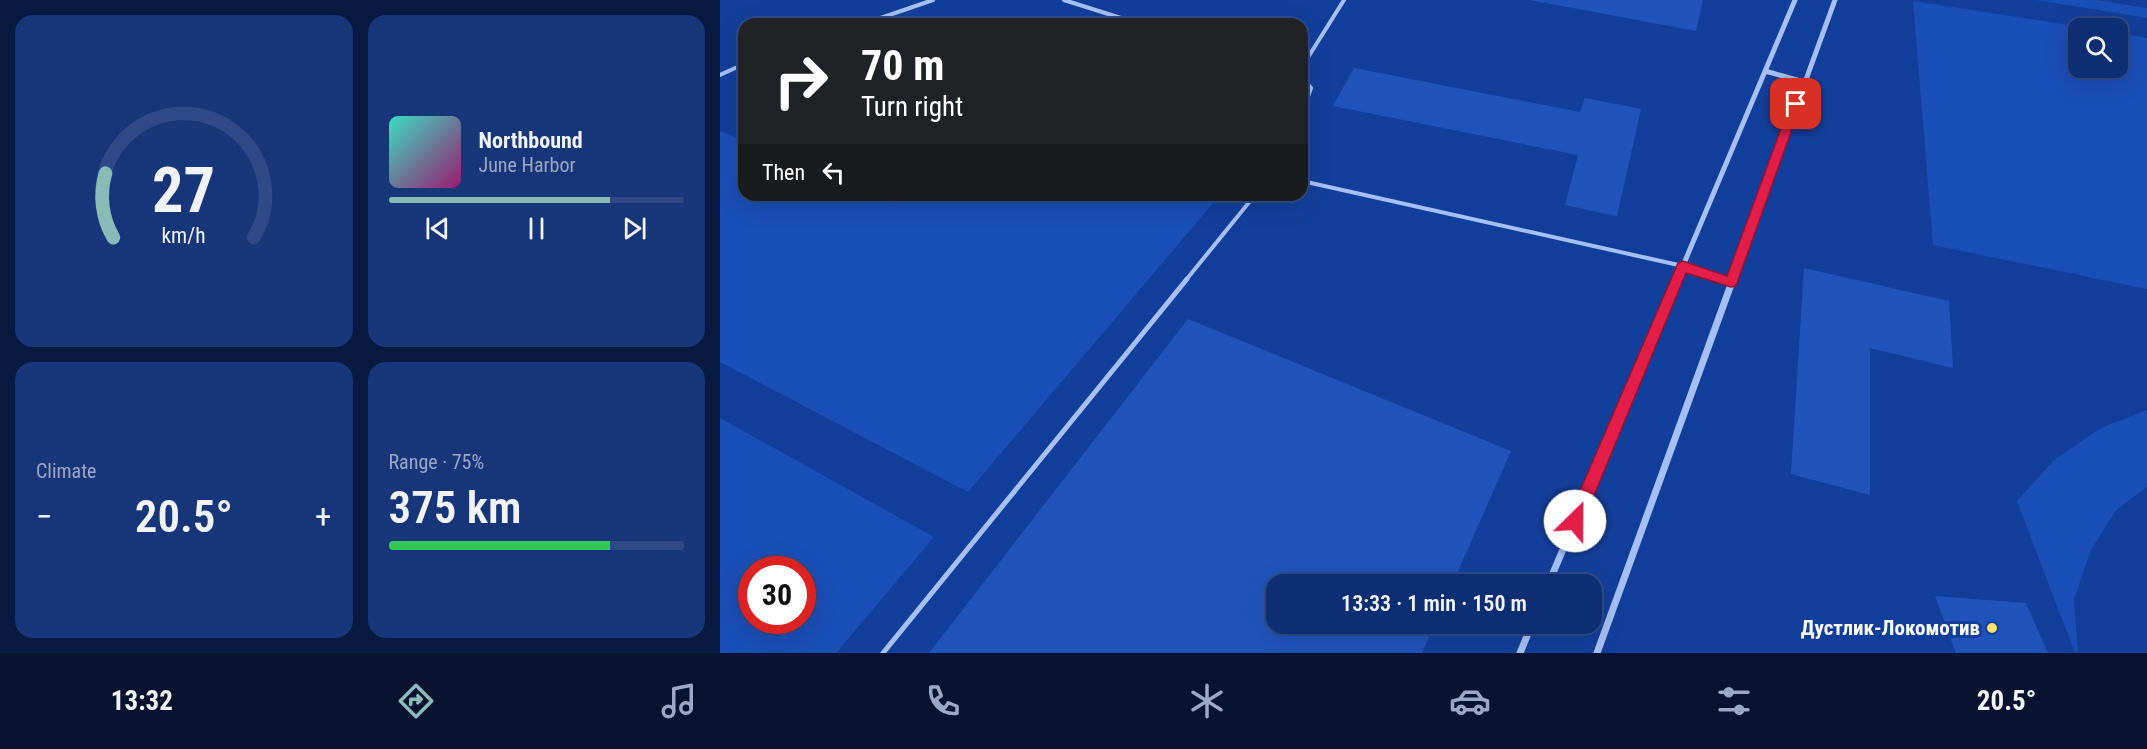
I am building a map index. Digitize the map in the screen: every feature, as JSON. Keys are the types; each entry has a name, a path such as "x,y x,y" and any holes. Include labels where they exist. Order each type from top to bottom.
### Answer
{"street":[{"path":"1553,574 1795,0"},
{"path":"1597,653 1834,0"},
{"path":"1765,71 1804,82"},
{"path":"1683,266 1731,282"},
{"path":"1520,653 1528,634"}],"lane":[{"path":"880,18 933,0"},
{"path":"1064,0 1121,18"},
{"path":"1308,57 1344,0"},
{"path":"720,75 738,67"},
{"path":"1308,182 1683,266"},
{"path":"883,653 1250,201"}],"shaded area":[{"path":"2036,0 2097,0 2147,8 2147,18"},
{"path":"1913,1 2068,25 2068,78 2128,78 2128,35 2147,38 2147,289 1933,245"},
{"path":"720,131 738,138 738,201 884,201 891,204 894,201 1215,201 968,492 720,362"},
{"path":"2147,410 2147,487 2116,510 2091,550 2074,599 2078,653 2075,653 2017,501 2054,460 2101,428"},
{"path":"720,418 934,537 836,653 720,653"}],"building":[{"path":"1530,0 1703,0 1696,31"},
{"path":"1354,68 1580,112 1585,98 1641,109 1617,216 1565,205 1578,155 1333,106"},
{"path":"1804,268 1949,301 1953,368 1870,348 1870,495 1791,474"},
{"path":"1188,319 1511,451 1457,574 1266,574 1266,634 1431,634 1422,653 929,653"},
{"name":"Дустлик-Локомотив","path":"1935,596 2026,603 2048,653 1956,653"}],"place":[{"name":"Дустлик-Локомотив","path":"1992,628"}],"route":[{"path":"1575,521 1683,266 1731,282 1796,104"}]}
